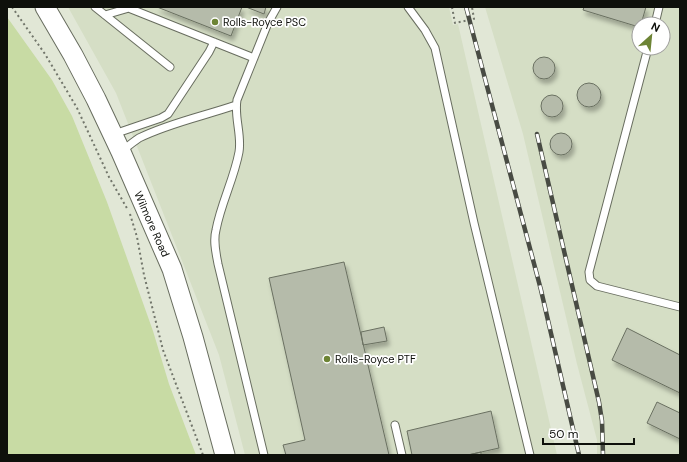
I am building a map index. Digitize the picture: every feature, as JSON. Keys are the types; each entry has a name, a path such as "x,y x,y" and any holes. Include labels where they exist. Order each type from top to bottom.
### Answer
{"street":[{"name":"Wilmore Road","path":"45,7 73,55 121,152 172,269 193,337 225,455"}],"lane":[{"path":"95,7 170,67"},
{"path":"264,455 218,264 215,230 233,176 239,151 236,105 243,83 268,23 277,7"},
{"path":"408,7 435,48 474,223 530,455"},
{"path":"105,15 127,8 254,58"},
{"path":"112,135 161,118 168,114 214,42"},
{"path":"646,56 589,272 590,280 597,286 680,307"},
{"path":"121,152 138,139 156,131 236,105"},
{"path":"395,425 402,455"}],"path":[{"path":"12,7 45,54 77,108 109,177 129,211 137,237 144,275 163,350 203,455"},
{"path":"452,7 455,23 474,19 472,7"}],"shaded area":[{"path":"68,7 449,7 453,25 458,24 557,455 245,455 219,355 116,93"},
{"path":"485,7 680,7 680,455 597,455 597,440 577,364 523,134"}],"green space":[{"path":"7,17 52,80 72,116 107,202 153,331 169,384 196,455 7,455"}],"building":[{"name":"Rolls-Royce PSC","path":"157,7 242,7 231,36"},
{"name":"Rolls-Royce PSC","path":"246,7 266,7 264,14"},
{"path":"584,7 646,7 643,16 631,16 631,25 583,10"},
{"path":"540,57 548,57 555,64 555,72 548,79 540,79 533,72 533,64"},
{"path":"589,83 597,87 601,95 597,103 589,107 581,103 577,95 581,87"},
{"path":"548,95 556,95 563,102 563,110 556,117 548,117 541,110 541,102"},
{"path":"561,133 569,136 572,144 569,152 561,155 553,152 550,144 553,136"},
{"name":"Rolls-Royce PTF","path":"344,262 389,455 286,455 283,445 305,440 269,278"},
{"path":"384,327 387,341 363,345 361,332"},
{"path":"627,328 680,355 680,393 612,360"},
{"path":"657,402 680,413 680,439 647,423"},
{"path":"491,411 499,448 468,455 412,455 407,431"},
{"path":"481,452 481,455 468,455"}],"railway":[{"path":"466,7 541,290 579,455"},
{"path":"537,134 599,402 602,421 603,455"}],"place":[{"name":"Rolls-Royce PSC","path":"215,22"},
{"name":"Rolls-Royce PTF","path":"327,359"}]}
